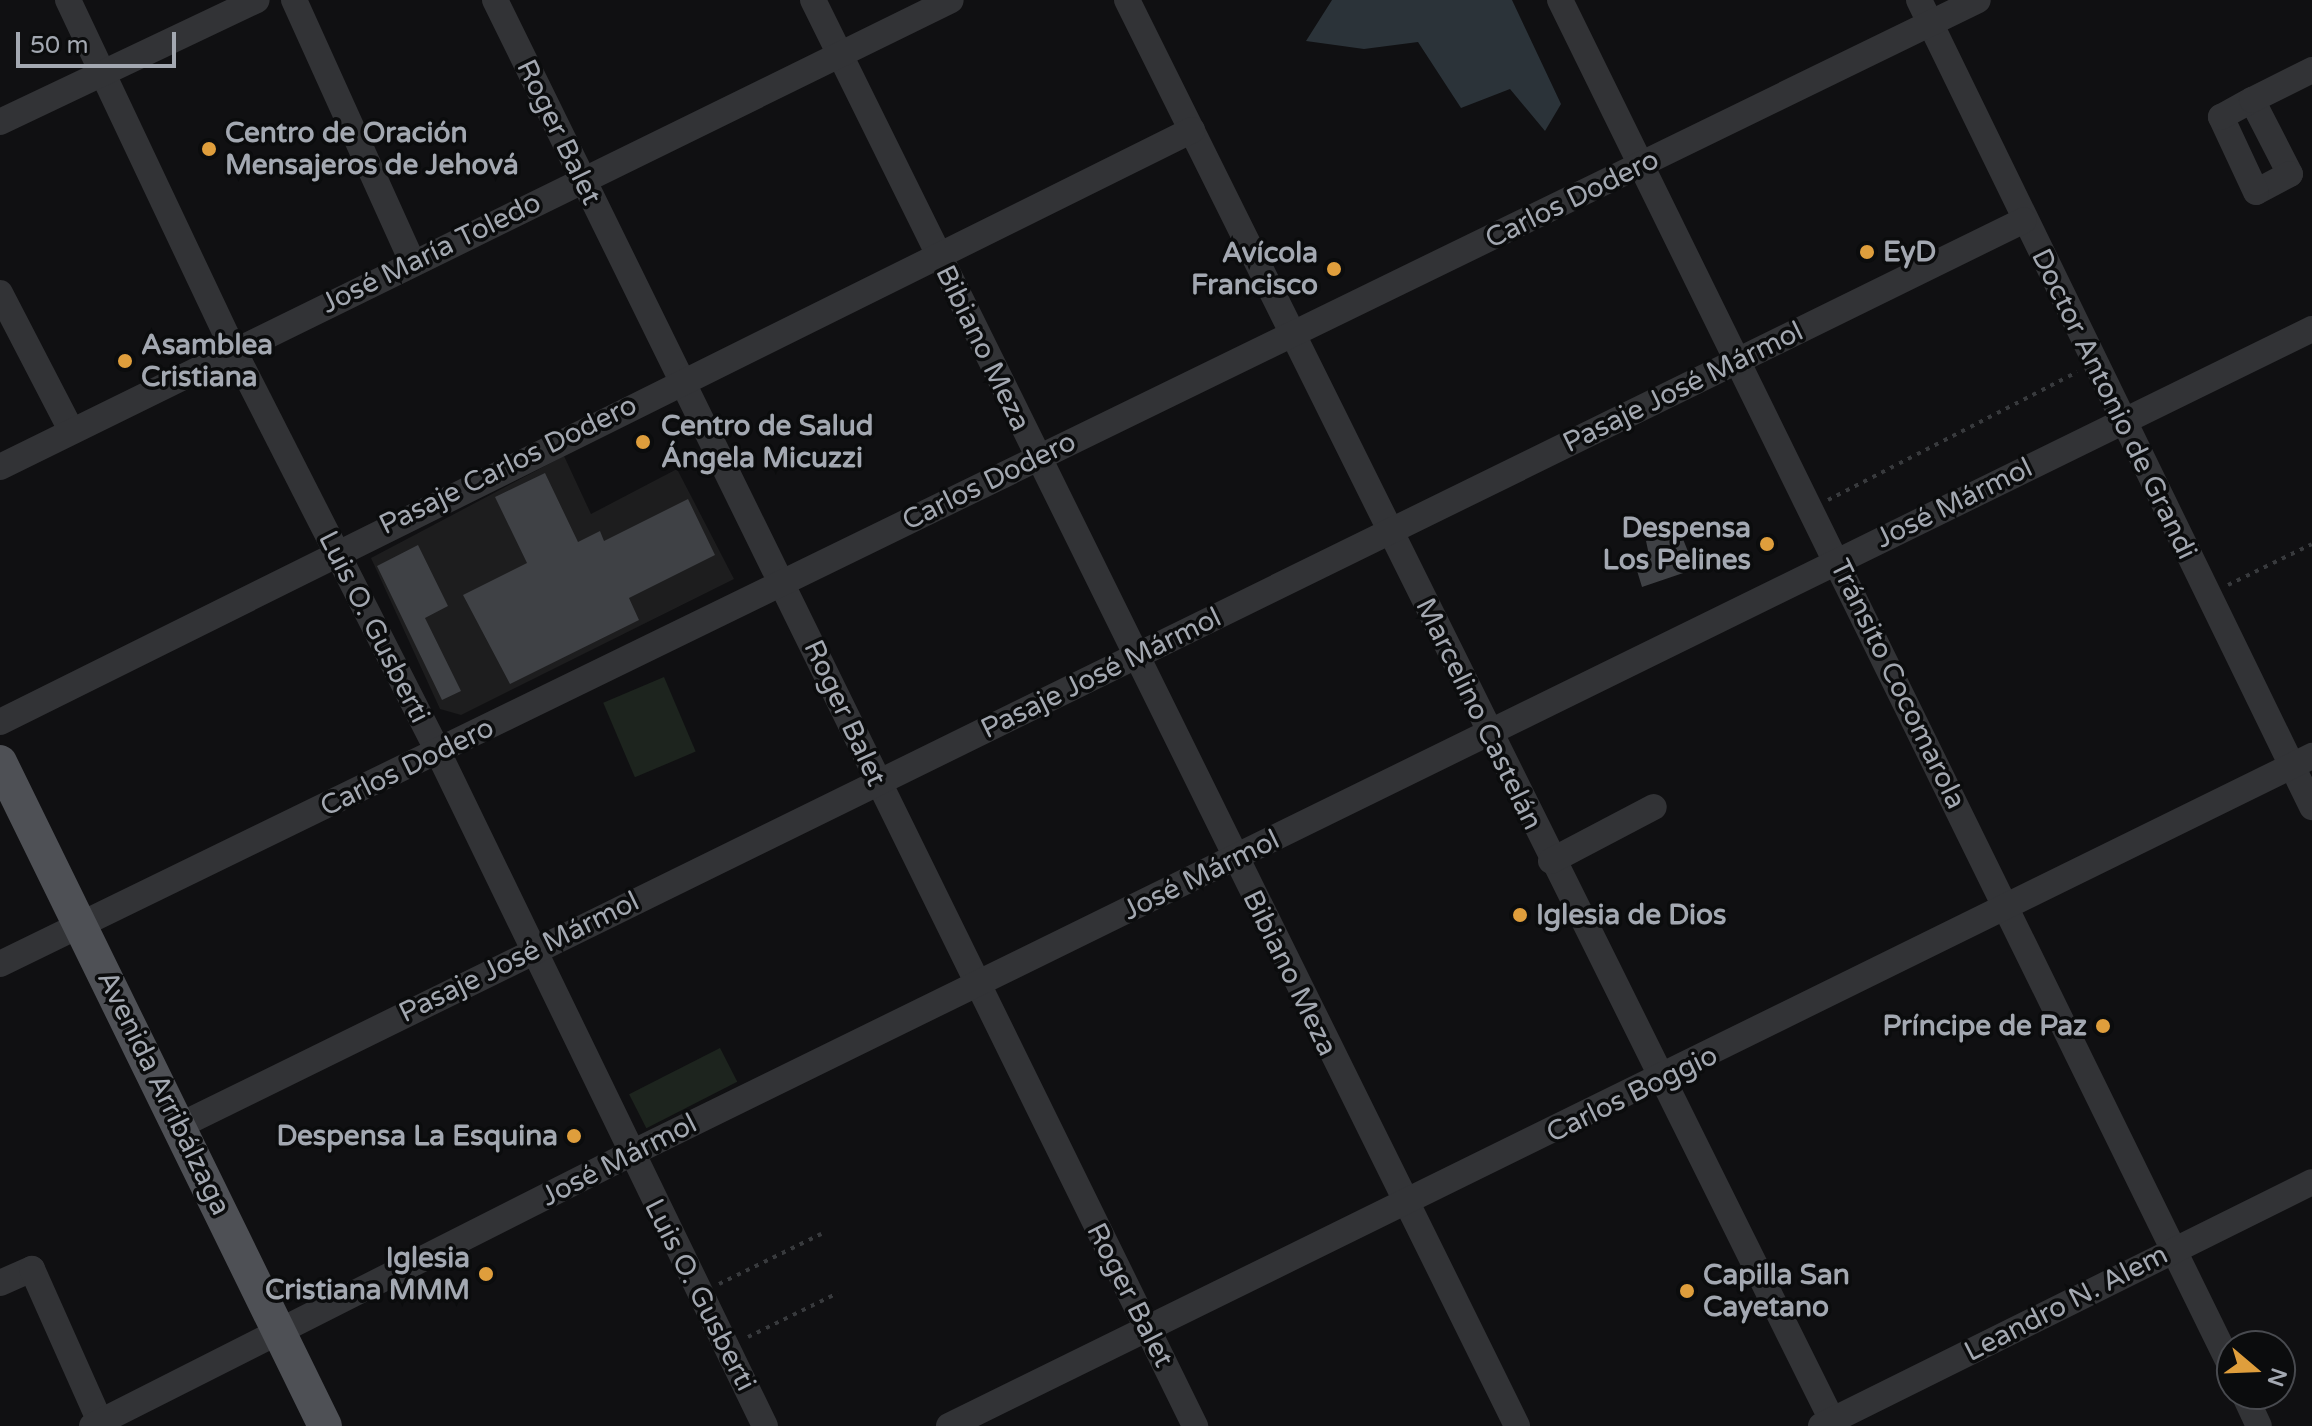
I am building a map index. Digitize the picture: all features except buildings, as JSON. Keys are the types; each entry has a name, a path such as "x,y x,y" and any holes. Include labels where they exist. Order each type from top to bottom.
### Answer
{"main road":[{"name":"Avenida Arribálzaga","path":"0,762 82,923 325,1426"}],"street":[{"name":"Luis O. Gusberti","path":"68,0 234,351 438,752 530,951 765,1426"},
{"path":"0,122 257,0"},
{"path":"294,0 413,263"},
{"name":"Roger Balet","path":"495,0 680,381 782,581 974,986 1195,1426"},
{"name":"Bibiano Meza","path":"813,0 1402,1202 1517,1426"},
{"name":"José María Toledo","path":"0,467 581,178 951,0"},
{"name":"Marcelino Castelán","path":"1127,0 1829,1424"},
{"name":"Tránsito Cocomarola","path":"1560,0 1644,164 1737,360 2216,1336"},
{"name":"Doctor Antonio de Grandi","path":"1919,0 2208,595 2302,761 2312,807"},
{"name":"Carlos Dodero","path":"0,964 1978,0"},
{"path":"2252,100 2312,70"},
{"name":"Pasaje Carlos Dodero","path":"0,722 334,551 1192,130"},
{"name":"Pasaje José Mármol","path":"179,1126 2024,220"},
{"path":"0,293 71,430"},
{"name":"José Mármol","path":"98,1425 630,1154 1234,859 1486,731 2312,329"},
{"name":"Carlos Boggio","path":"949,1426 1148,1331 1402,1202 1661,1081 2302,761"},
{"path":"1551,861 1654,807"},
{"name":"Leandro N. Alem","path":"1829,1424 2174,1248 2312,1182"},
{"path":"0,1283 32,1269 98,1425"}],"path":[{"path":"1812,508 2094,363"},
{"path":"2208,595 2312,544"},
{"path":"699,1294 821,1234"},
{"path":"727,1347 838,1293"}],"shaded area":[{"path":"1332,0 1512,0 1561,104 1545,131 1510,89 1461,108 1418,42 1364,49 1306,41"},
{"path":"564,456 591,514 677,469 734,579 461,715 440,709 371,558"},
{"path":"664,677 696,752 635,777 603,703"},
{"path":"720,1048 737,1082 646,1128 629,1094"}],"place":[{"name":"Centro de Oración Mensajeros de Jehová","path":"209,149"},
{"name":"EyD","path":"1867,252"},
{"name":"Avícola Francisco","path":"1334,269"},
{"name":"Asamblea Cristiana","path":"125,361"},
{"name":"Centro de Salud Ángela Micuzzi","path":"643,442"},
{"name":"Despensa Los Pelines","path":"1767,544"},
{"name":"Iglesia de Dios","path":"1520,915"},
{"name":"Príncipe de Paz","path":"2103,1026"},
{"name":"Despensa La Esquina","path":"574,1136"},
{"name":"Iglesia Cristiana MMM","path":"486,1274"},
{"name":"Capilla San Cayetano","path":"1687,1291"}]}
